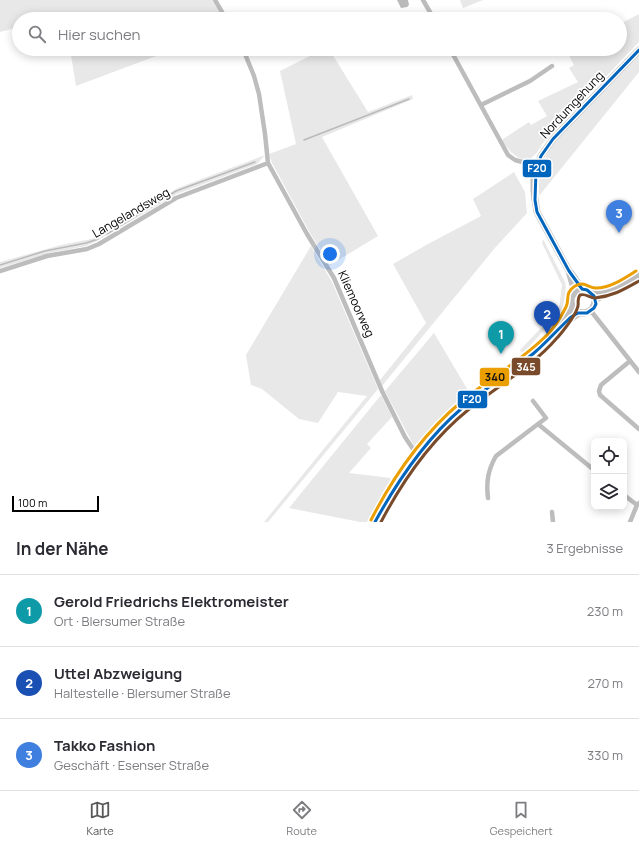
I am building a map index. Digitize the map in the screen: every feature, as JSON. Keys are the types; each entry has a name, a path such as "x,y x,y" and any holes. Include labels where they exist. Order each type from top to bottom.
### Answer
{"main road":[{"name":"Nordumgehung","path":"582,289 569,271 537,212 534,200 534,190 537,166 541,156 553,139 639,50"},
{"name":"Nordumgehung","path":"569,271 575,292"},
{"path":"375,522 398,482 417,455 452,417 474,398 539,349 560,327 579,313 587,313 591,311 596,300 593,293 586,289 575,292 571,299 573,307 579,313"},
{"path":"560,327 573,307"}],"street":[{"path":"215,0 222,12"},
{"path":"423,0 430,12"},
{"name":"Kliemoorweg","path":"245,56 254,76 259,94 266,134 268,163 307,234 334,278 382,391 405,437 417,455"},
{"path":"454,56 508,155 515,160 537,166"},
{"path":"481,105 530,81 552,66"},
{"name":"Langelandsweg","path":"0,271 47,256 87,249 99,244 176,198 268,163"},
{"path":"596,300 604,297 639,275"},
{"path":"593,293 615,289"},
{"path":"591,311 639,372"},
{"path":"630,361 601,385 599,391 600,395 639,429"},
{"path":"488,498 486,483 496,456 546,418 533,401"},
{"path":"538,424 591,468"},
{"path":"627,497 638,504 630,522"},
{"path":"552,512 553,522"}],"shaded area":[{"path":"0,0 212,0 219,12 12,12 12,29 0,32"},
{"path":"397,0 408,0 409,5 401,8"},
{"path":"460,0 483,0 463,8"},
{"path":"639,14 639,42 627,55 627,20"},
{"path":"639,54 639,72 539,196 541,169 552,145"},
{"path":"71,56 156,56 76,86"},
{"path":"310,56 333,56 368,112 412,95 413,99 322,137 378,236 330,265 310,233 272,163 269,154 296,144 280,71"},
{"path":"569,56 626,56 542,144 532,157 522,159 517,157 507,148 502,141 503,139 529,122 531,125 547,116 538,101 578,82 569,68 574,65"},
{"path":"265,155 257,164 177,194 86,246 50,253 0,268 0,262 61,245 96,238 178,188"},
{"path":"514,172 525,192 527,213 494,249 382,386 380,380 426,323 393,264 481,216 473,199"},
{"path":"543,239 565,282 566,287 563,309 522,353 520,350 559,309 562,285 542,243"},
{"path":"311,246 332,282 378,389 268,522 264,522 367,396 338,392 318,423 299,419 262,389 251,385 246,355"},
{"path":"434,333 469,392 453,405 414,446 385,391"},
{"path":"381,395 392,417 367,444 371,448 349,473 391,478 367,522 360,522 289,508"}],"waterway":[{"path":"304,140 409,99"},
{"path":"107,234 176,191 255,162"},
{"path":"0,265 45,251 86,243 98,239"}],"transit line":[{"name":"F20","path":"375,522 413,461 448,421 461,409 534,353 571,317 578,313 587,313 594,308 596,304 594,296 587,290 582,289 569,271 537,212 535,200 536,171 541,156 553,139 639,50"},
{"name":"340","path":"371,520 389,487 421,442 461,402 516,362 547,335 564,311 567,304 568,294 575,286 581,284 595,288 606,287 636,271"},
{"name":"345","path":"381,522 408,476 442,434 479,401 536,359 547,349 574,316 578,307 578,299 580,295 595,298 607,296 623,290 639,281"}],"place":[{"name":"Takko Fashion","path":"619,233"},
{"name":"Uttel Abzweigung","path":"547,334"},
{"name":"Gerold Friedrichs Elektromeister","path":"501,354"}]}
